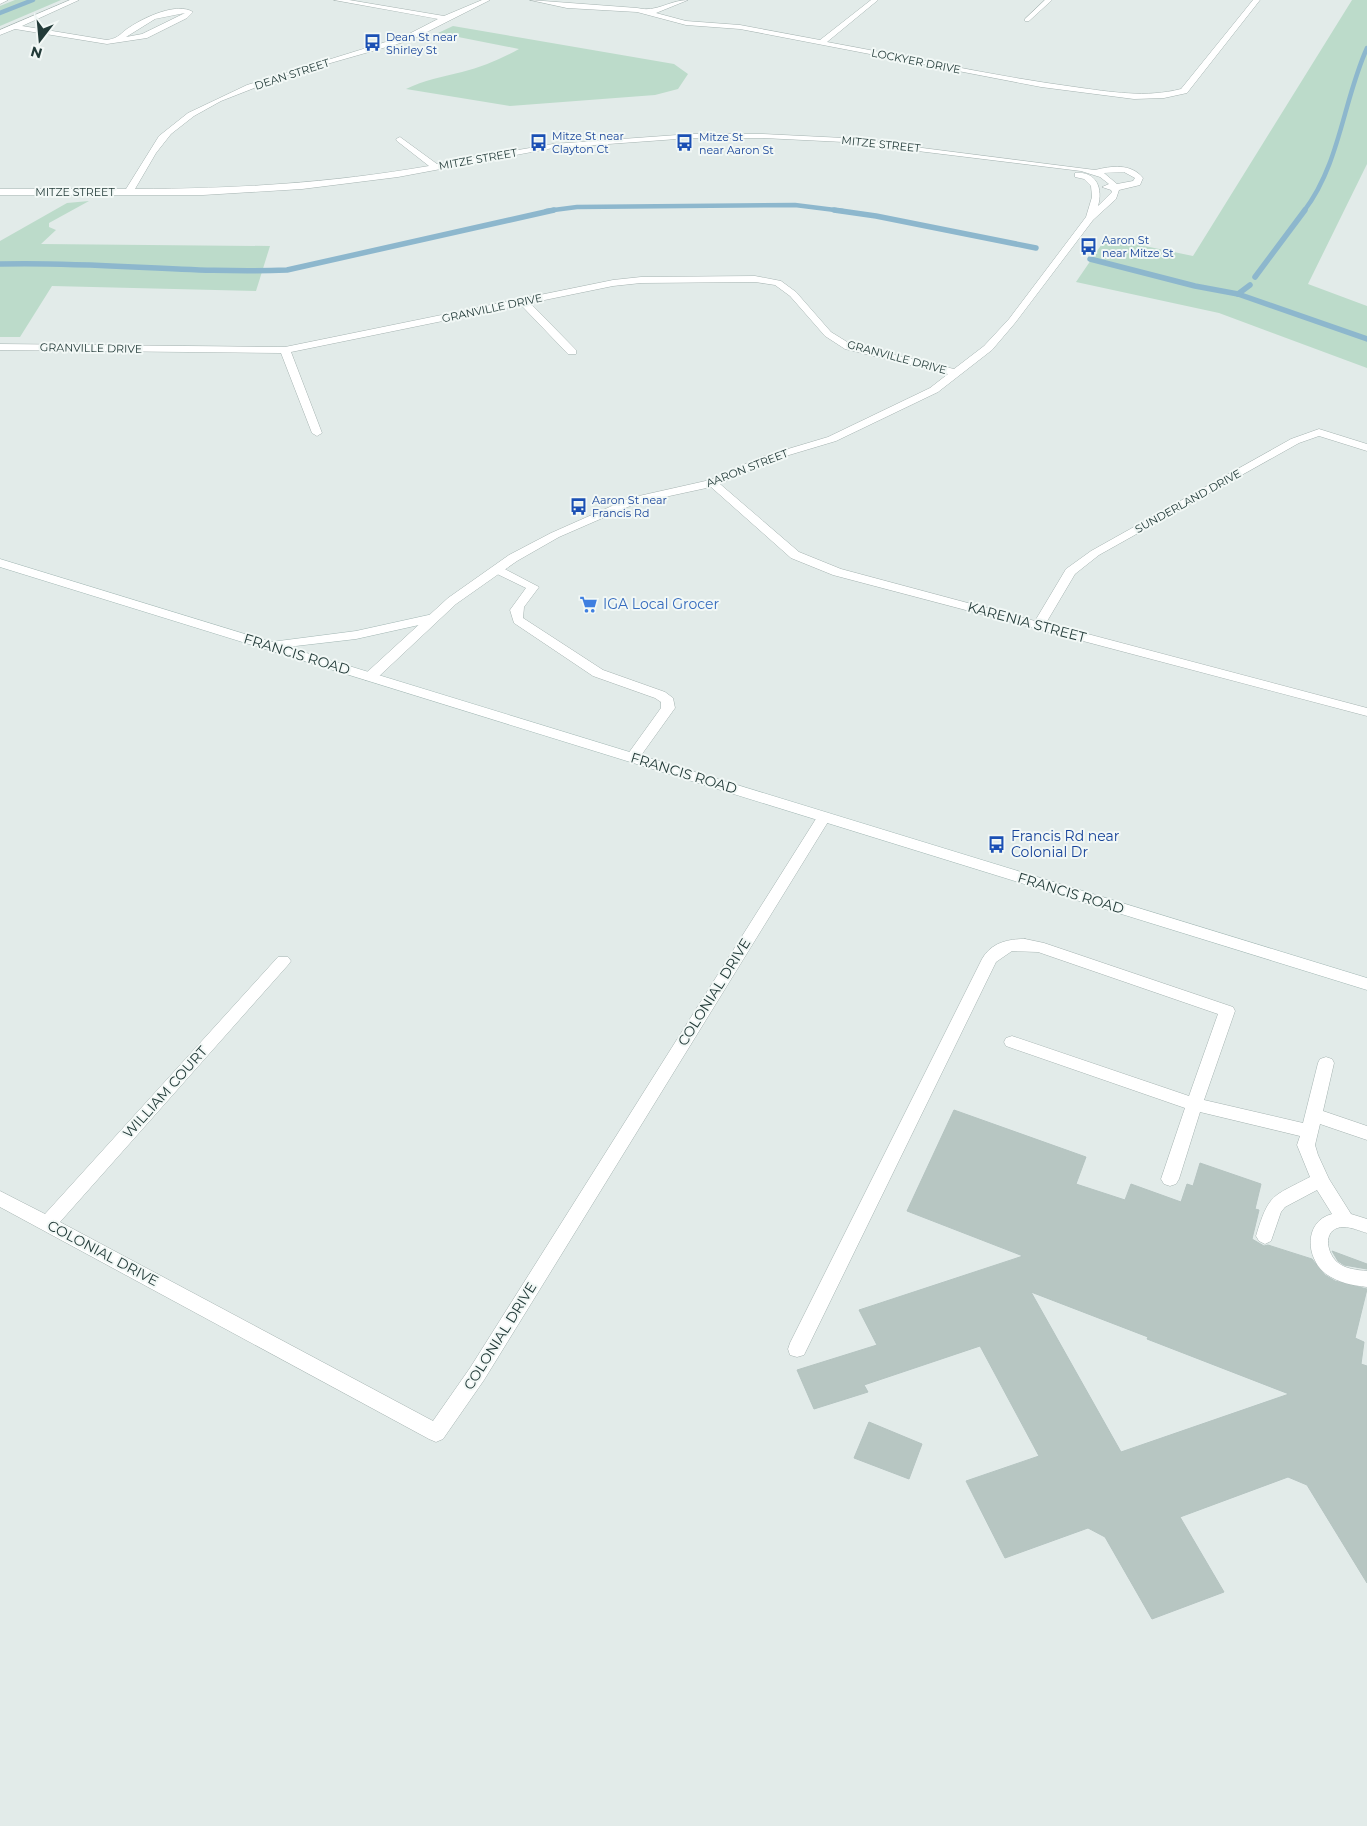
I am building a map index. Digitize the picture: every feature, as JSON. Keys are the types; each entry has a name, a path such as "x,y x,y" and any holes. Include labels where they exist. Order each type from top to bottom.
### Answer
{"street":[{"path":"0,2 5,0"},
{"path":"0,33 76,0"},
{"path":"337,0 444,18"},
{"name":"DEAN STREET","path":"128,192 167,133 192,114 263,82 408,38 424,31 444,18 468,10 487,0"},
{"name":"LOCKYER DRIVE","path":"533,0 567,6 625,8 686,23 740,27 1041,85 1134,97 1164,96 1184,91 1257,0"},
{"path":"650,13 685,0"},
{"path":"821,42 875,0"},
{"path":"1027,20 1049,0"},
{"path":"14,27 96,41 121,39 144,36 185,17 190,12 186,10 171,11 127,31 121,39"},
{"name":"MITZE STREET","path":"0,192 203,192 302,186 349,181 553,146 700,136 762,136 844,140 917,147 1016,162"},
{"path":"400,139 435,166"},
{"path":"1016,162 1113,184"},
{"path":"1016,162 1095,180 1113,184 1134,185 1139,178 1135,173 1123,170 1095,180"},
{"name":"AARON STREET","path":"1090,218 1098,192 1095,180"},
{"name":"AARON STREET","path":"370,676 433,618 497,569 556,534 634,500 713,483 766,460 832,439 886,415 934,390 988,348 1012,322 1090,218 1113,196 1113,184"},
{"name":"GRANVILLE DRIVE","path":"0,346 285,350 614,283 642,280 762,281 778,283 793,294 828,334 849,347 956,373"},
{"path":"524,302 572,352"},
{"path":"285,350 317,433"},
{"name":"SUNDERLAND DRIVE","path":"1039,625 1070,572 1095,553 1295,441 1319,432 1367,448"},
{"name":"KARENIA STREET","path":"713,483 795,555 837,572 1367,712"},
{"name":"FRANCIS ROAD","path":"0,563 1367,984"},
{"path":"497,569 533,587 516,608 518,620 598,673 660,695 668,701 668,708 632,758"},
{"path":"271,645 356,634 433,618"},
{"name":"COLONIAL DRIVE","path":"0,1198 436,1433 477,1374 824,817"},
{"path":"797,1349 996,950 1016,944 1038,947 1227,1011 1217,1035 1170,1179"},
{"name":"WILLIAM COURT","path":"47,1224 283,960"},
{"path":"1012,1042 1195,1106 1270,1124 1311,1123 1367,1133"},
{"path":"1326,1063 1306,1145 1309,1158 1320,1180 1345,1219"},
{"path":"1265,1236 1273,1209 1279,1202 1320,1180"},
{"path":"1367,1226 1345,1219 1332,1221 1322,1227 1317,1236 1317,1247 1324,1259 1335,1270 1350,1277 1367,1279"}],"green space":[{"path":"15,0 61,0 0,26 0,6"},
{"path":"1352,0 1367,0 1367,164 1308,284 1367,306 1367,368 1219,313 1076,282 1106,238 1193,256"},
{"path":"453,26 674,64 688,74 678,89 655,95 510,106 406,89 426,81 484,65 519,49 438,33"},
{"path":"89,201 49,223 49,227 56,230 41,244 270,246 256,291 52,286 20,337 0,337 0,241 67,203"}],"building":[{"path":"954,1110 1086,1157 1076,1184 1125,1200 1131,1184 1181,1202 1187,1184 1193,1186 1200,1163 1261,1184 1255,1209 1259,1210 1252,1239 1264,1246 1268,1245 1312,1259 1325,1275 1335,1281 1367,1289 1355,1338 1364,1342 1361,1364 1367,1366 1367,1583 1307,1485 1288,1477 1180,1517 1224,1592 1152,1619 1105,1537 1088,1528 1005,1558 966,1481 1039,1456 980,1346 864,1385 868,1392 814,1409 797,1370 877,1345 859,1310 1023,1256 907,1211","holes":["1031,1292 1148,1337 1147,1339 1289,1394 1121,1452"]},
{"path":"1332,1251 1367,1264 1367,1269 1344,1265 1338,1261"},
{"path":"869,1422 922,1444 909,1479 854,1458"}],"waterway":[{"path":"0,13 33,0"},
{"path":"1304,211 1326,173 1367,48"},
{"path":"546,211 577,207 795,205 843,211"},
{"path":"0,264 72,264 251,271 287,270 554,210"},
{"path":"834,210 876,216 1036,248"},
{"path":"1255,277 1305,210"},
{"path":"1090,259 1195,286 1238,294"},
{"path":"1238,294 1250,285"},
{"path":"1238,294 1367,339"}],"place":[{"name":"Dean St near Shirley St","path":"372,43"},
{"name":"Mitze St near Clayton Ct","path":"538,142"},
{"name":"Mitze St near Aaron St","path":"685,143"},
{"name":"Aaron St near Mitze St","path":"1088,246"},
{"name":"Aaron St near Francis Rd","path":"578,506"},
{"name":"IGA Local Grocer","path":"589,604"},
{"name":"Francis Rd near Colonial Dr","path":"997,844"}]}
